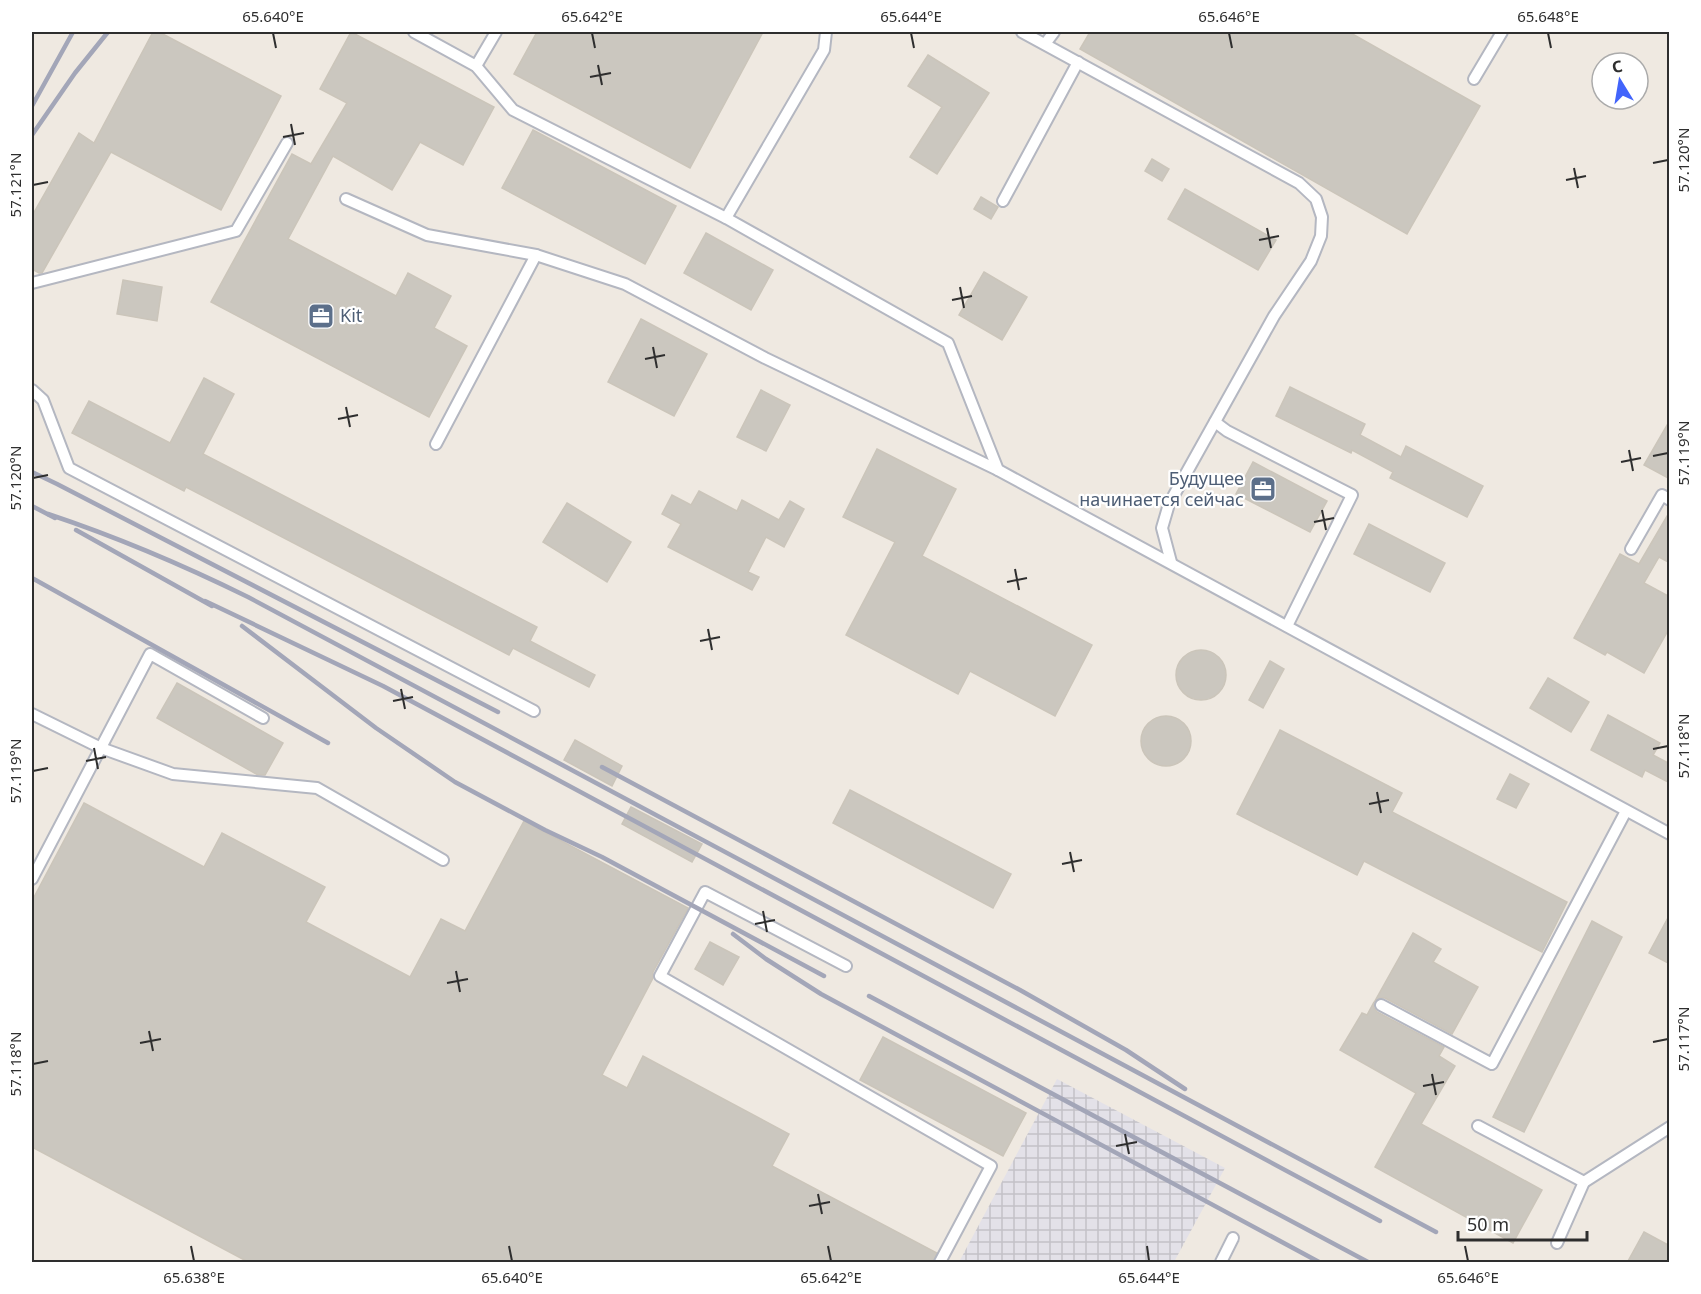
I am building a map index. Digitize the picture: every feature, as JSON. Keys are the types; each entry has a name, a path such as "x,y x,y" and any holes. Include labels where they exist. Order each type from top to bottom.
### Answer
{"lane":[{"path":"414,32 476,66 513,110 726,218 948,343 998,470"},
{"path":"476,66 496,32"},
{"path":"726,218 824,50 826,32"},
{"path":"1022,32 1299,183 1316,199 1322,217 1321,236 1311,261 1274,316 1169,504 1162,528 1171,562"},
{"path":"1045,44 1054,32"},
{"path":"1474,80 1502,32"},
{"path":"1003,201 1078,62"},
{"path":"32,283 236,231 288,143"},
{"path":"346,200 427,235 536,255 625,284 765,358 998,470 1670,834"},
{"path":"436,444 536,255"},
{"path":"32,390 43,400 69,468 534,711"},
{"path":"1215,422 1352,495 1287,626"},
{"path":"1631,549 1662,495 1670,500"},
{"path":"32,879 150,654 263,718"},
{"path":"32,714 101,748 173,774 316,788 442,860"},
{"path":"1381,1005 1491,1064 1626,811"},
{"path":"846,966 705,892 660,976 991,1166 940,1263"},
{"path":"1478,1126 1584,1182"},
{"path":"1557,1243 1584,1182 1670,1127"},
{"path":"1221,1263 1233,1238"}],"shaded area":[{"path":"1057,1079 1225,1168 1174,1262 959,1262"}],"building":[{"path":"153,32 159,32 281,96 221,210 111,152 42,273 39,273 32,269 32,216 79,133 94,143"},
{"path":"351,32 494,107 463,165 420,142 392,190 333,156 288,239 396,296 408,273 451,296 434,328 467,346 429,417 211,302 292,154 311,164 347,103 320,89"},
{"path":"537,32 763,32 690,168 514,74"},
{"path":"1090,32 1349,32 1480,106 1407,234 1080,49"},
{"path":"928,55 989,93 937,174 910,157 942,107 908,86"},
{"path":"533,130 676,206 645,264 502,188"},
{"path":"1152,159 1169,169 1162,181 1145,171"},
{"path":"1185,189 1276,240 1258,270 1168,219"},
{"path":"981,197 998,207 991,219 974,209"},
{"path":"706,233 773,270 751,310 684,273"},
{"path":"984,272 1027,297 1002,340 959,315"},
{"path":"123,280 162,287 157,321 117,314"},
{"path":"641,319 707,354 674,416 608,382"},
{"path":"204,378 234,394 203,454 537,627 530,641 595,675 589,687 513,648 509,655 186,487 184,491 72,433 89,401 170,443"},
{"path":"1290,387 1365,424 1360,435 1401,457 1406,446 1483,486 1467,517 1390,478 1393,472 1352,450 1351,453 1276,416"},
{"path":"761,390 790,405 766,451 737,437"},
{"path":"1670,420 1670,479 1644,465"},
{"path":"877,449 956,489 922,556 1092,645 1055,716 970,671 958,694 846,635 895,542 843,517"},
{"path":"1253,462 1327,501 1310,532 1236,494"},
{"path":"699,491 737,511 742,500 779,520 790,501 804,509 784,547 766,537 748,572 759,577 752,590 668,547 681,524 662,514 672,495 691,505"},
{"path":"567,503 631,542 607,582 543,542"},
{"path":"1670,511 1670,563 1659,557 1644,583 1670,597 1670,627 1644,673 1607,652 1605,655 1574,638 1620,554 1639,564"},
{"path":"1369,524 1445,563 1430,592 1354,554"},
{"path":"1201,650 1215,654 1222,661 1226,675 1222,689 1215,696 1201,700 1187,696 1180,689 1176,675 1180,661 1187,654"},
{"path":"1270,661 1284,669 1263,708 1249,700"},
{"path":"1548,678 1589,702 1571,732 1530,708"},
{"path":"177,683 283,743 265,775 258,775 157,718"},
{"path":"1608,715 1660,743 1653,755 1670,764 1670,783 1645,770 1642,777 1591,750"},
{"path":"1166,716 1180,720 1187,727 1191,741 1187,755 1180,762 1166,766 1152,762 1145,755 1141,741 1145,727 1152,720"},
{"path":"1280,730 1402,793 1392,812 1567,902 1542,952 1364,861 1357,875 1237,814"},
{"path":"575,740 622,766 612,786 564,760"},
{"path":"1510,774 1529,784 1516,808 1497,799"},
{"path":"850,790 1011,874 993,908 833,823"},
{"path":"84,803 204,867 222,833 325,887 306,922 410,977 441,919 465,931 524,821 688,908 653,972 653,978 602,1075 627,1088 643,1056 789,1134 772,1166 937,1253 933,1263 250,1263 32,1147 32,901"},
{"path":"631,807 702,844 692,862 622,824"},
{"path":"1670,914 1670,964 1649,953"},
{"path":"1592,921 1622,937 1524,1132 1493,1117"},
{"path":"1413,933 1441,949 1433,962 1478,987 1452,1034 1385,998 1375,1001"},
{"path":"710,942 739,957 723,985 695,969"},
{"path":"1374,1002 1377,1012 1444,1047 1439,1056 1455,1066 1421,1124 1542,1190 1513,1243 1375,1167 1416,1093 1340,1050 1362,1013 1367,1015"},
{"path":"883,1037 1026,1113 1003,1156 860,1080"},
{"path":"1644,1232 1670,1246 1670,1263 1627,1263"}],"railway":[{"path":"32,106 73,32"},
{"path":"32,135 75,73 108,32"},
{"path":"32,472 498,712"},
{"path":"32,506 55,518"},
{"path":"48,514 150,552 248,597 1436,1232"},
{"path":"76,530 212,606"},
{"path":"32,578 328,743"},
{"path":"205,601 383,686 1380,1221"},
{"path":"242,626 376,728 455,782 545,830 602,857 824,976"},
{"path":"602,767 1020,990 1126,1050 1185,1089"},
{"path":"733,934 766,959 821,994 1319,1262"},
{"path":"869,996 1368,1262"}],"place":[{"name":"Kit","path":"321,316"},
{"name":"Будущее начинается сейчас","path":"1263,489"}]}
